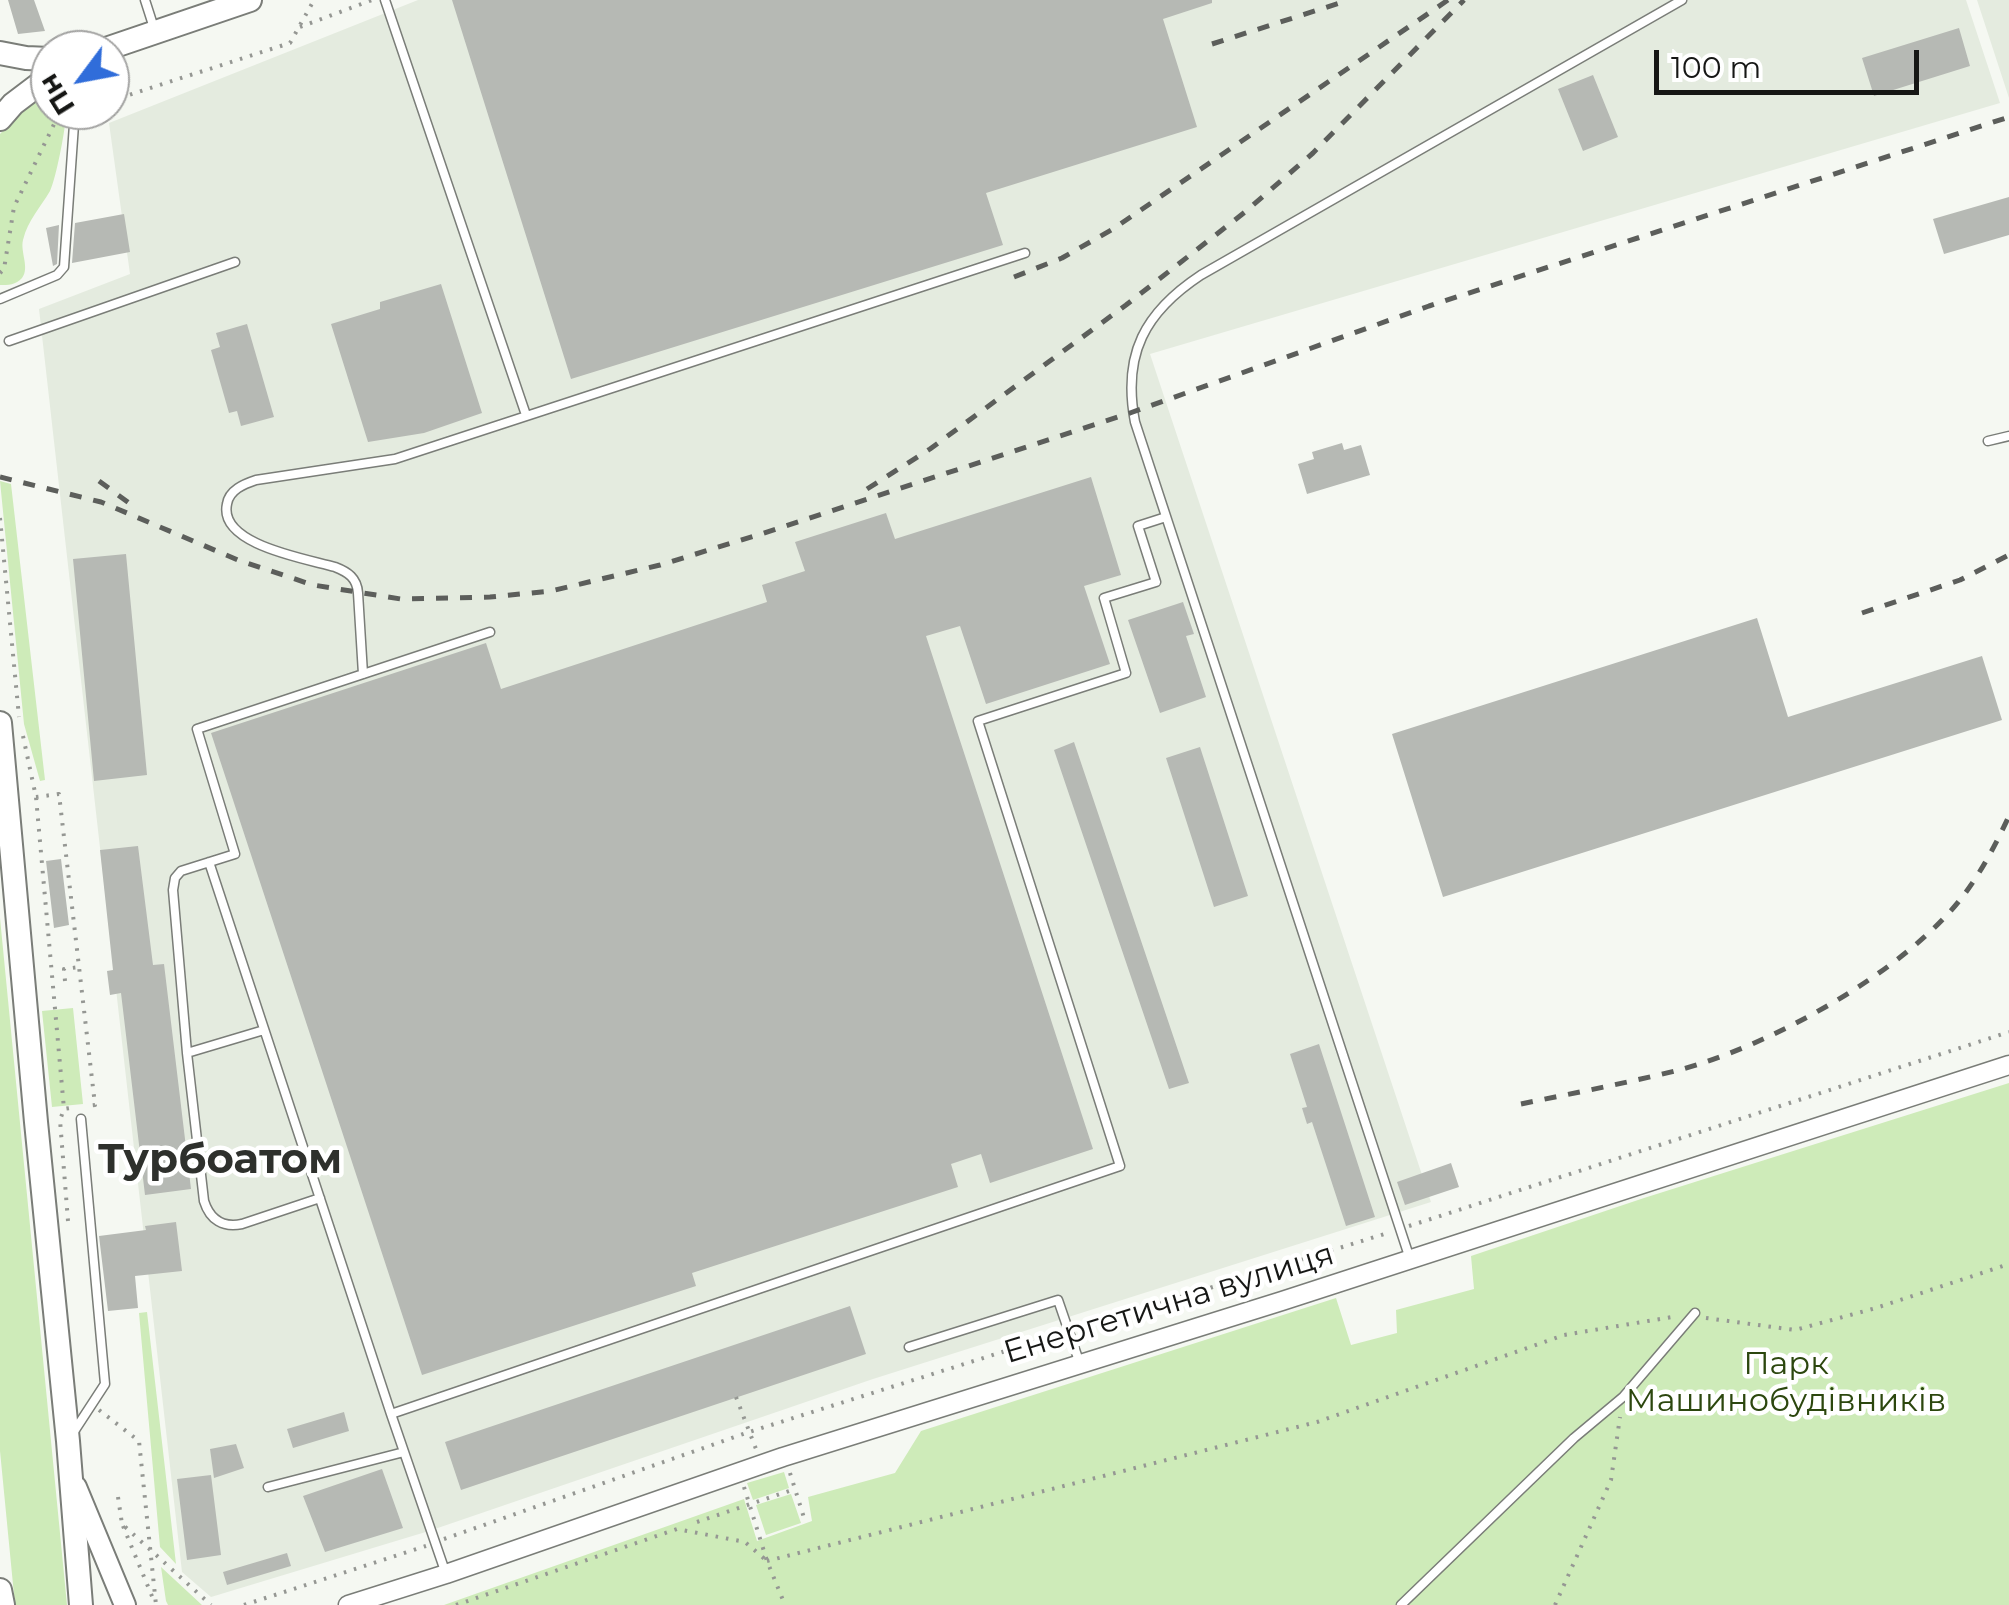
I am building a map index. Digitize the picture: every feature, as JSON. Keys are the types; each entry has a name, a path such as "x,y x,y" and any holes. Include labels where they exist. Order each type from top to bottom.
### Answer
{"main road":[{"path":"130,41 244,2"},
{"path":"0,53 30,58"},
{"path":"0,119 30,91"},
{"path":"0,723 78,1403 68,1441 80,1605"},
{"path":"70,1472 124,1605"},
{"path":"0,1590 2,1605"}],"street":[{"name":"Енергетична вулиця","path":"348,1605 762,1464 1656,1182 2009,1065"}],"lane":[{"path":"145,0 156,33"},
{"path":"384,0 526,416"},
{"path":"1410,1259 1135,422 1130,388 1134,359 1149,322 1166,302 1201,274 1682,0"},
{"path":"1,298 57,275 64,267 73,130"},
{"path":"363,674 358,587 351,576 335,567 269,549 239,533 226,507 229,497 245,484 396,459 1025,253"},
{"path":"10,341 235,262"},
{"path":"1988,442 2009,436"},
{"path":"391,1414 1120,1166 978,721 1126,673 1104,598 1156,582 1138,526 1166,517"},
{"path":"320,1198 236,1226 212,1218 202,1193 172,890 181,872 235,854 198,729 490,632"},
{"path":"209,862 446,1574"},
{"path":"187,1053 264,1030"},
{"path":"78,1403 105,1384 81,1119"},
{"path":"909,1347 1058,1300 1080,1364"},
{"path":"1401,1605 1574,1438 1623,1397 1696,1315"},
{"path":"268,1487 404,1452"}],"path":[{"path":"130,95 290,44 314,0"},
{"path":"300,27 372,0"},
{"path":"0,273 4,269 14,207 50,130"},
{"path":"0,518 20,724 36,797 64,1109"},
{"path":"36,797 59,794"},
{"path":"50,970 80,967"},
{"path":"64,969 65,982"},
{"path":"244,1605 749,1432 1400,1229 2009,1032"},
{"path":"767,1561 1317,1422 1564,1335 1696,1315 1795,1330 2009,1264"},
{"path":"1555,1605 1611,1480 1623,1397"},
{"path":"736,1398 762,1464"},
{"path":"788,1467 806,1520"},
{"path":"742,1482 767,1561 786,1605"},
{"path":"697,1522 795,1489"},
{"path":"118,1497 122,1524 156,1605"},
{"path":"122,1524 212,1605"},
{"path":"456,1605 677,1528 745,1542 767,1561"}],"shaded area":[{"name":"Турбоатом","path":"418,0 1966,0 2000,103 1150,354 1431,1202 873,1379 429,1531 211,1597 182,1572 39,309 130,274 110,130 130,130 130,115"},
{"path":"1977,0 2009,0 2009,98"}],"green space":[{"path":"30,105 30,130 64,130 50,191 25,233 24,274 15,283 0,285 0,134"},
{"path":"0,481 11,484 45,780 40,781 24,724"},
{"path":"0,918 67,1605 15,1605 0,1451"},
{"path":"73,1008 83,1104 52,1107 42,1011"},
{"name":"Парк Машинобудівників","path":"2009,1083 2009,1605 444,1605 744,1499 757,1541 812,1521 808,1497 895,1473 921,1431 1336,1298 1351,1345 1397,1333 1396,1310 1474,1289 1471,1256"},
{"path":"147,1312 176,1564 160,1547 139,1313"},
{"path":"784,1472 789,1488 753,1500 747,1483"},
{"path":"791,1494 801,1523 766,1535 756,1505"},
{"path":"161,1567 202,1605 168,1605"}],"building":[{"path":"8,0 34,0 45,30 18,34"},
{"path":"452,0 1212,3 1163,19 1197,127 986,193 1003,245 571,379"},
{"path":"1959,28 1970,66 1874,96 1862,58"},
{"path":"1593,75 1618,137 1583,151 1558,89"},
{"path":"2009,197 2009,235 1944,254 1933,219"},
{"path":"124,214 130,252 72,263 75,223"},
{"path":"59,225 57,264 53,266 46,228"},
{"path":"441,284 482,413 424,433 368,442 331,324 380,309 380,302"},
{"path":"247,324 274,417 241,426 237,411 229,413 211,350 220,347 216,333"},
{"path":"1342,443 1344,450 1361,445 1370,475 1307,494 1298,464 1314,459 1312,452"},
{"path":"1091,477 1121,575 1084,586 1110,664 986,704 960,626 926,636 1093,1149 990,1183 981,1154 951,1164 958,1187 692,1273 696,1286 422,1375 211,733 486,643 501,689 767,602 762,585 805,571 795,542 886,513 895,539"},
{"path":"126,554 147,775 94,781 73,559"},
{"path":"1183,602 1194,634 1186,636 1206,697 1160,713 1128,620"},
{"path":"1757,618 1788,717 1982,656 2002,720 1443,897 1392,734"},
{"path":"1074,742 1189,1083 1169,1089 1054,750"},
{"path":"1200,747 1248,896 1214,907 1166,758"},
{"path":"138,846 153,965 164,964 191,1189 145,1195 121,993 110,995 107,971 113,970 100,850"},
{"path":"61,859 69,925 54,928 46,861"},
{"path":"1319,1044 1375,1217 1346,1226 1312,1122 1307,1124 1302,1108 1307,1107 1290,1054"},
{"path":"1451,1163 1459,1187 1405,1205 1397,1182"},
{"path":"176,1222 182,1271 135,1276 138,1308 108,1311 99,1236"},
{"path":"850,1306 866,1354 461,1490 445,1442"},
{"path":"344,1412 349,1431 293,1448 287,1429"},
{"path":"236,1444 244,1468 214,1478 210,1449"},
{"path":"382,1469 403,1528 325,1552 303,1496"},
{"path":"211,1475 221,1555 187,1560 177,1479"},
{"path":"287,1553 291,1566 227,1585 223,1572"}],"railway":[{"path":"1212,44 1349,0"},
{"path":"1014,277 1062,258 1113,229 1448,0"},
{"path":"867,489 930,449 1245,212 1313,153 1464,0"},
{"path":"0,477 101,502 238,560 313,585 401,599 551,591 660,565 761,534 1130,413 1429,306 2009,117"},
{"path":"99,481 129,503"},
{"path":"1862,613 1960,580 2009,555"},
{"path":"1521,1104 1715,1059 1834,1002 1872,978 1938,924 1976,877 2009,816"}],"district":[{"name":"Турбоатом","path":"220,1161"}]}
